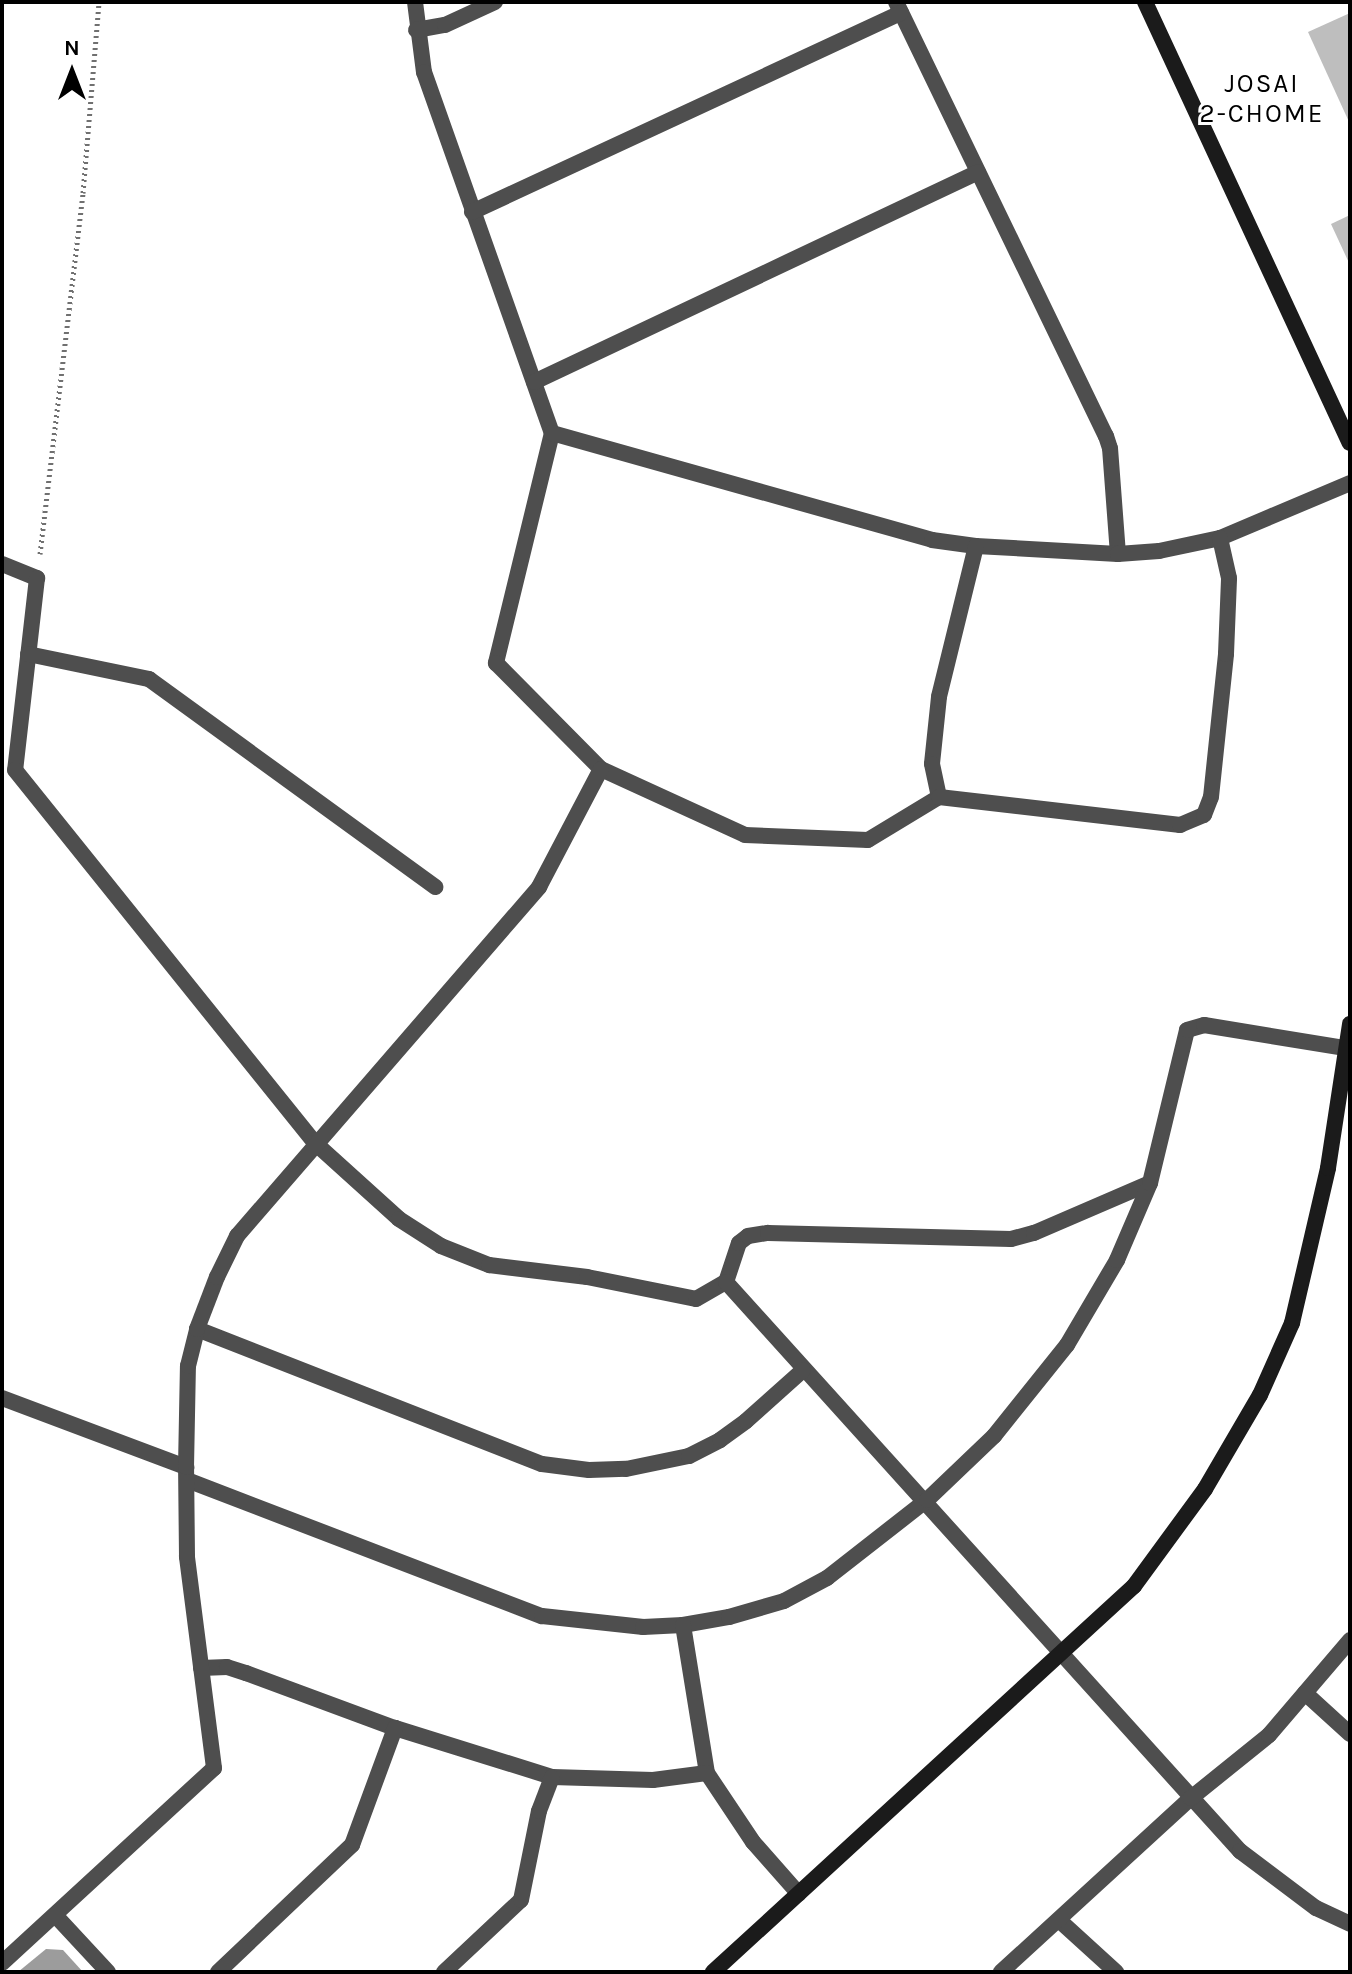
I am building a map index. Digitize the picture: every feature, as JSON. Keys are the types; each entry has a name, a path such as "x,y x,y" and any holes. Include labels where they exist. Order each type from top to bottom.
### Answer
{"street":[{"path":"415,2 416,30 424,72 552,433 496,663 601,769 745,835 868,840 939,797 1180,825 1204,815 1211,797 1226,654 1229,578 1220,538"},
{"path":"416,30 445,25 495,2"},
{"path":"1145,2 1350,443"},
{"path":"472,212 898,7 1110,448 1118,554"},
{"path":"534,382 978,172"},
{"path":"552,433 932,540 976,546 1118,554 1159,551 1220,538 1350,483"},
{"path":"939,797 932,764 939,697 976,546"},
{"path":"2,564 37,578 15,770 315,1143 399,1219 441,1246 489,1265 587,1277 696,1299 726,1282 739,1243 748,1236 768,1233 1011,1239 1034,1233 1150,1183"},
{"path":"28,654 149,679 435,887"},
{"path":"2,1963 214,1768 187,1557 188,1366 197,1329 237,1236 539,887 601,769"},
{"path":"713,1972 1134,1586 1205,1489 1260,1395 1292,1323 1328,1168 1350,1024"},
{"path":"2,1398 542,1616 617,1625 683,1625 729,1617 784,1601 827,1578 927,1500 994,1436 1067,1345 1117,1260 1150,1183 1187,1030 1204,1025 1348,1049"},
{"path":"726,1282 803,1370 927,1500 1240,1851 1316,1908 1350,1924"},
{"path":"197,1329 542,1464 589,1470 626,1469 689,1456 720,1440 746,1421 803,1370"},
{"path":"683,1625 707,1773 753,1842 799,1894"},
{"path":"1001,1972 1191,1798 1269,1735 1350,1640"},
{"path":"201,1668 227,1667 395,1728 552,1777 653,1780 707,1773"},
{"path":"1305,1693 1350,1734"},
{"path":"218,1972 352,1845 395,1728"},
{"path":"444,1972 521,1900 539,1811 552,1777"},
{"path":"55,1915 108,1972"},
{"path":"1060,1921 1116,1972"}],"path":[{"path":"37,578 83,193 99,2"}],"shaded area":[{"path":"46,1949 63,1950 83,1972 18,1972"}],"building":[{"path":"1350,13 1350,124 1308,32"},
{"path":"1350,215 1350,265 1331,224"}],"district":[{"name":"JOSAI 2-CHOME","path":"1262,99"}]}
